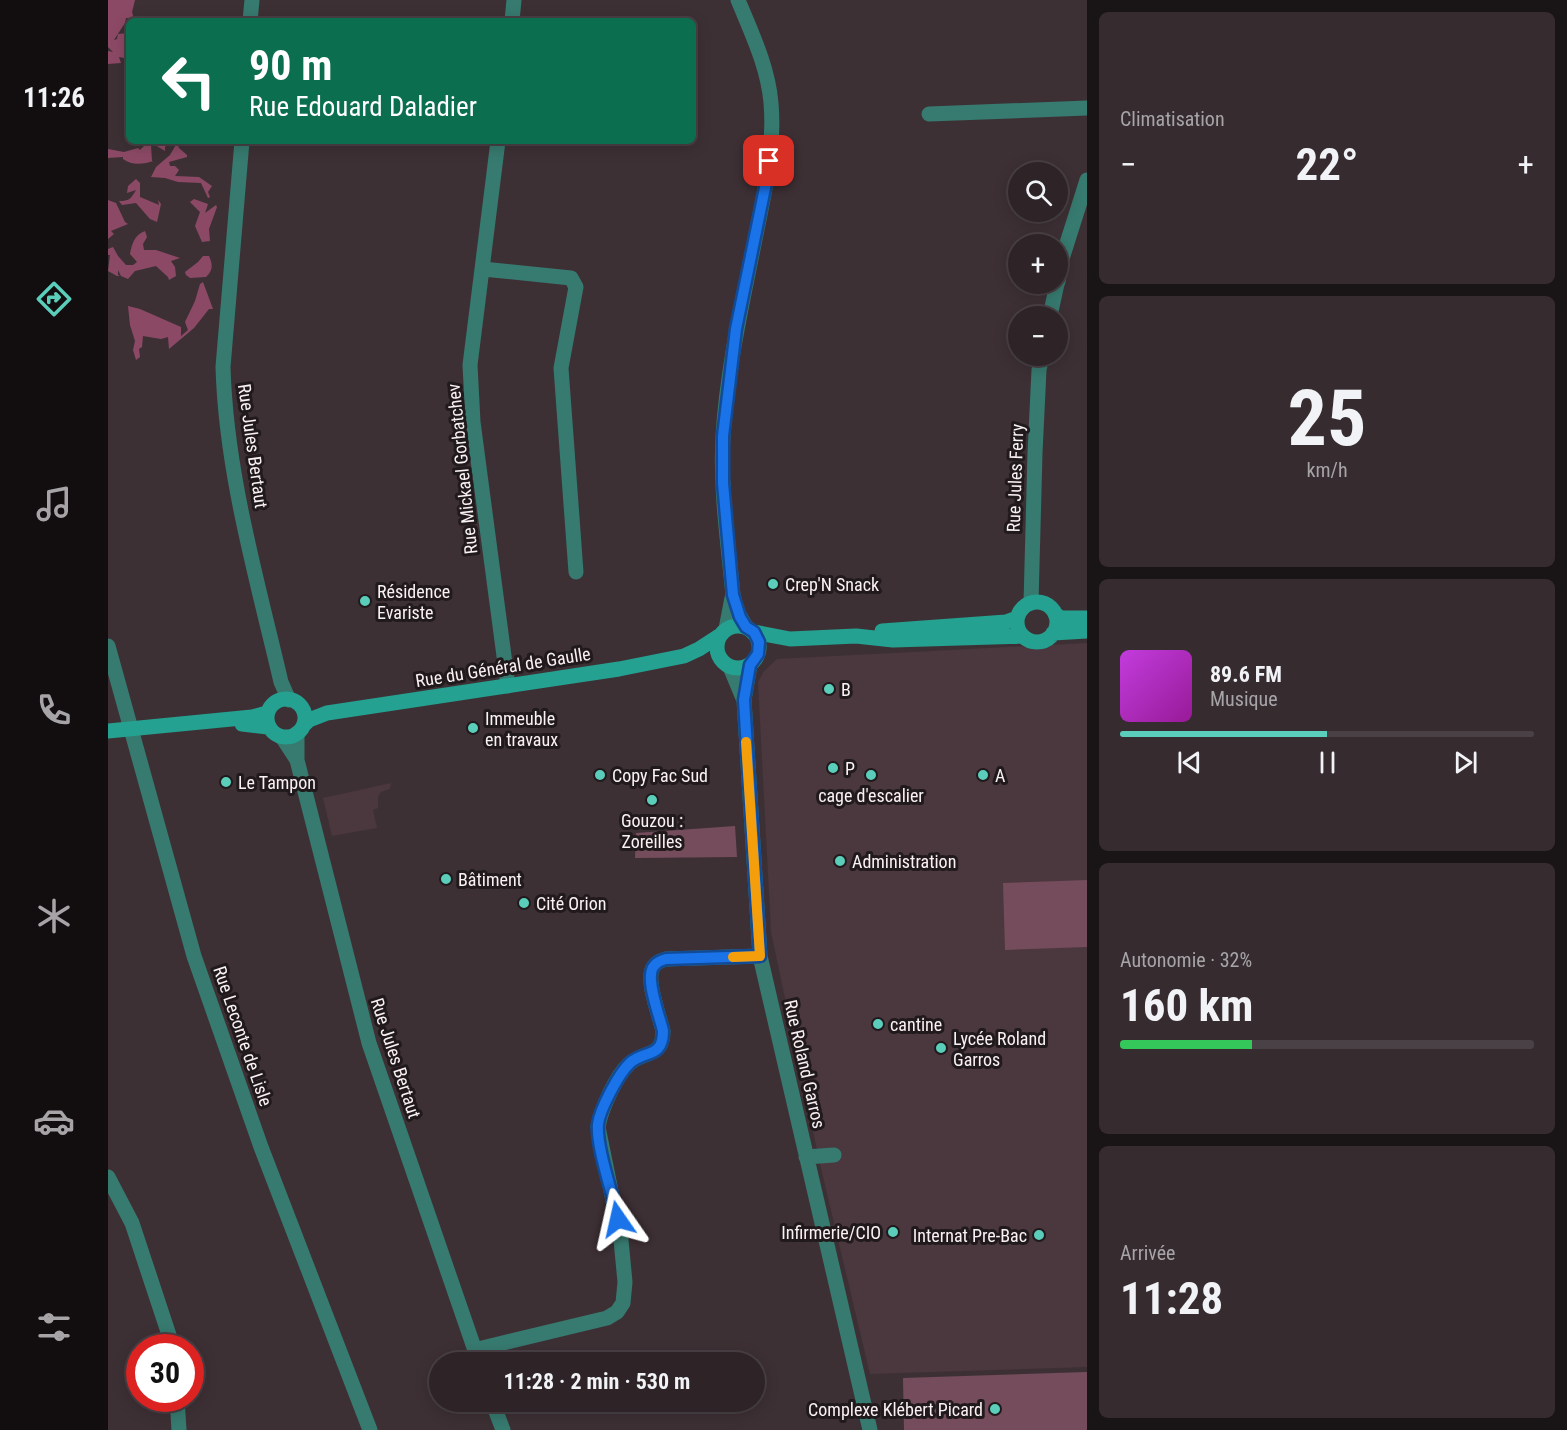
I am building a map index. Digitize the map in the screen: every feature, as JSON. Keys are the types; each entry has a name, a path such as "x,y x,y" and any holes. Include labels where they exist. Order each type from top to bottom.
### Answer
{"main road":[{"path":"1023,636 1017,624 1017,618 1020,611 1030,603 1047,605 1061,618 1087,618"},
{"path":"856,636 893,640 1023,636 1035,642 1048,638 1053,633 1055,614"},
{"path":"790,639 736,625 723,632 716,647 724,662 744,668 775,644 790,639 856,636 891,630 1006,622 1017,618"},
{"path":"750,629 759,642 754,659"},
{"path":"1053,633 1087,631"},
{"name":"Rue du Général de Gaulle","path":"294,732 309,720 327,713 619,669 684,656 699,649 723,632"},
{"name":"Rue du Général de Gaulle","path":"684,656 724,662"},
{"name":"Rue du Général de Gaulle","path":"109,731 252,717 281,710 327,713"},
{"path":"281,710 305,719 294,732 272,732 281,710"}],"street":[{"path":"250,18 252,0"},
{"path":"512,18 514,0"},
{"path":"738,0 765,67 771,103 772,138 766,183 736,329 723,436 723,483 733,595 737,611 750,629"},
{"path":"929,114 1087,108"},
{"name":"Rue Jules Bertaut","path":"242,144 223,367 224,396 240,503 281,682 281,710"},
{"name":"Rue Mickael Gorbatchev","path":"498,144 470,365 473,422 508,686"},
{"path":"1068,240 1087,180"},
{"path":"483,269 571,279 576,287 561,368 576,572"},
{"name":"Rue Jules Ferry","path":"1030,603 1041,366"},
{"path":"723,632 733,595"},
{"name":"Rue Leconte de Lisle","path":"108,646 139,728 194,956 261,1147 370,1430"},
{"name":"Rue Roland Garros","path":"754,659 744,700 760,956 870,1430"},
{"name":"Rue Roland Garros","path":"724,662 744,700"},
{"name":"Rue Jules Bertaut","path":"294,732 297,760 369,1043 476,1352"},
{"path":"491,1352 607,1318 617,1312 623,1303 625,1282 621,1240 598,1126 620,1075 635,1059 652,1054 657,1050 663,1038 651,986 653,966 666,959 760,956"},
{"path":"806,1157 834,1155"},
{"path":"108,1177 132,1223 169,1334"},
{"path":"178,1412 179,1430"},
{"path":"496,1412 503,1430"}],"shaded area":[{"path":"108,0 135,0 132,12 134,18 126,18 114,40 117,39 118,34 126,33 126,57 119,57 121,63 108,64 108,51 113,52 108,47"},
{"path":"144,144 168,144 165,151 151,145 152,161 154,161 146,163 131,163 123,157 108,158 108,149 124,152 138,148 140,150"},
{"path":"177,144 187,157 169,162 170,166 175,166 179,170 175,176 199,177 212,186 208,192 210,197 208,198 201,183 151,177 156,167 170,155"},
{"path":"136,179 140,183 140,197 159,205 158,200 161,204 157,222 150,219 136,203 122,205 119,201 133,196 136,190 127,193 128,186"},
{"path":"194,199 208,204 205,213 216,205 217,207 209,229 210,241 202,242 195,226 200,212 190,202"},
{"path":"108,200 116,203 128,224 111,231 114,234 108,239"},
{"path":"145,231 147,237 143,244 144,250 156,250 180,258 171,261 175,267 176,276 169,280 156,266 135,271 128,279 121,276 118,270 120,276 108,271 110,255 108,255 108,249 113,247 126,265 133,265 137,262 130,254 134,240"},
{"path":"203,256 209,256 212,265 210,272 206,277 190,278 185,272"},
{"path":"203,282 213,309 209,309 194,328 169,349 168,337 161,339 143,336 142,347 139,349 140,357 136,360 128,306 181,327 181,336 188,330 185,322 200,284"},
{"name":"Lycée Roland Garros","path":"1087,643 1087,1367 870,1374 820,1164 771,932 758,682 764,671 777,659"},
{"path":"391,783 390,789 381,792 378,797 378,808 373,810 377,828 332,836 323,798"},
{"path":"735,826 737,857 635,858 636,833"},
{"path":"1087,880 1087,947 1005,950 1003,883"},
{"name":"Complexe Klébert Picard","path":"1087,1372 1087,1430 904,1430 903,1378"}],"slow traffic":[{"path":"733,957 760,956 746,742"}],"place":[{"name":"Crep'N Snack","path":"773,584"},
{"name":"Résidence Evariste","path":"365,601"},
{"name":"B","path":"829,689"},
{"name":"Immeuble en travaux","path":"473,728"},
{"name":"P","path":"833,768"},
{"name":"Copy Fac Sud","path":"600,775"},
{"name":"cage d'escalier","path":"871,775"},
{"name":"A","path":"983,775"},
{"name":"Le Tampon","path":"226,782"},
{"name":"Gouzou : Zoreilles","path":"652,800"},
{"name":"Administration","path":"840,861"},
{"name":"Bâtiment","path":"446,879"},
{"name":"Cité Orion","path":"524,903"},
{"name":"cantine","path":"878,1024"},
{"name":"Lycée Roland Garros","path":"941,1048"},
{"name":"Infirmerie/CIO","path":"893,1232"},
{"name":"Internat Pre-Bac","path":"1039,1235"},
{"name":"Complexe Klébert Picard","path":"995,1409"}],"route":[{"path":"618,1219 598,1126 620,1075 635,1059 652,1054 661,1044 663,1031 650,978 653,966 666,959 760,956 744,700 750,665 758,654 759,642 754,632 746,627 740,617 733,595 723,483 723,436 736,329 769,161"}]}
